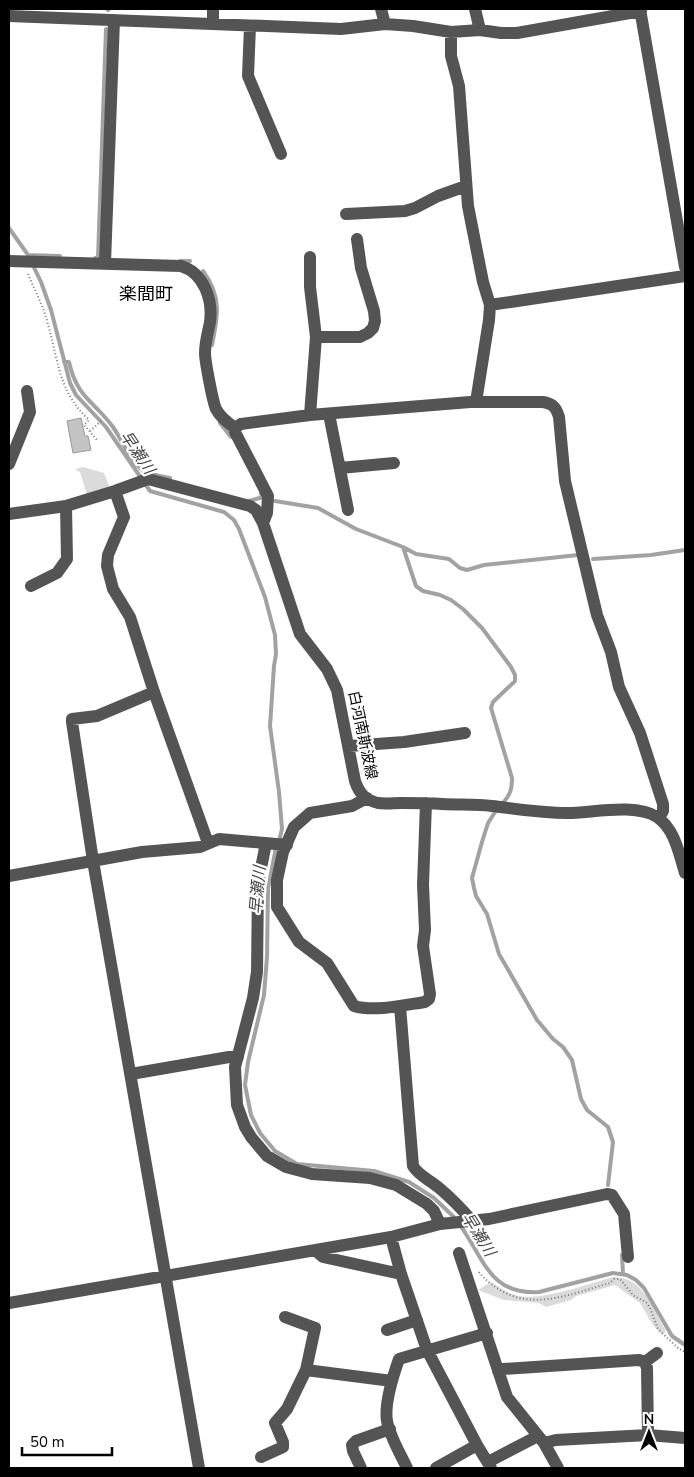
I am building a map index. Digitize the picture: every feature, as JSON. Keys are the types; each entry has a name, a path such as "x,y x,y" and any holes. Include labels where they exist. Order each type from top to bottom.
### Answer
{"street":[{"path":"213,9 213,24"},
{"path":"381,9 385,24"},
{"path":"475,9 480,30"},
{"path":"9,16 64,13 114,20 250,26 341,29 385,24 451,32 480,30 518,33 640,10 680,206 685,266"},
{"path":"105,263 114,20"},
{"path":"250,26 248,76 281,154"},
{"path":"451,32 452,56 458,86 468,206 483,282 490,305 490,320 476,402"},
{"path":"346,214 405,211 444,193 466,186"},
{"path":"316,337 360,337 373,328 375,321 374,311 361,268 357,238"},
{"path":"310,257 310,287 316,337 310,415"},
{"path":"9,261 25,265 40,262 181,266 194,271 208,295 210,303 210,323 205,354 216,409 225,421 235,428 235,432 268,496 267,513 263,523"},
{"path":"490,305 685,276"},
{"path":"9,464 30,412 28,392"},
{"path":"235,428 241,424 310,415 476,402 543,402 551,404 556,408 564,481 597,615 611,652 619,687 640,732 663,804 663,811 659,818 676,843 685,873"},
{"path":"329,414 348,510"},
{"path":"340,468 394,463"},
{"name":"白河南斯波線","path":"115,491 148,479 250,506 256,510 263,523 300,634 327,669 338,690 355,781 359,792 367,798 379,803 492,806 567,813 639,811 650,813 659,818"},
{"path":"9,514 66,506 115,491 124,516 108,555 107,566 113,589 130,617 154,692 208,843"},
{"path":"30,586 57,573 67,559 66,506"},
{"path":"154,692 97,716 72,719 93,861 199,1468"},
{"path":"349,746 404,742 465,733"},
{"path":"367,798 352,806 310,813 277,844 258,883 257,972 253,998 235,1067 237,1105 251,1137 267,1156 286,1167 304,1173 370,1178 396,1185 427,1204 444,1224"},
{"path":"9,876 142,852 200,847 219,840 277,844 283,852 277,880 277,907 299,942 326,963 354,1006 361,1008 400,1006 425,1002 429,999 430,994 423,946 425,930 423,885 426,803"},
{"path":"400,1006 414,1166 417,1172 446,1193 469,1221"},
{"path":"131,1074 238,1057"},
{"path":"9,1303 391,1238 444,1224 489,1219 606,1194 612,1196 624,1214 628,1257"},
{"path":"391,1238 427,1350 489,1465 541,1440 648,1435 685,1438"},
{"path":"316,1251 323,1257 401,1274"},
{"path":"459,1253 507,1397 541,1440 558,1468"},
{"path":"261,1457 283,1447 283,1442 275,1423 287,1409 306,1370 315,1328 285,1316"},
{"path":"387,1330 417,1320"},
{"path":"406,1468 387,1419 392,1381 399,1359 487,1333"},
{"path":"645,1362 657,1353"},
{"path":"498,1371 504,1368 555,1364 639,1360 645,1362"},
{"path":"645,1362 647,1368 648,1435"},
{"path":"306,1370 392,1381"},
{"path":"361,1468 352,1445 356,1441 390,1430"},
{"path":"436,1468 477,1445"}],"path":[{"path":"25,265 48,322 62,381 68,394 89,420 84,425 98,441"},
{"path":"90,432 101,421"},
{"path":"478,1270 489,1283 508,1294 521,1299 537,1301 610,1284 614,1279 620,1279 633,1295 647,1303 658,1329 685,1352"}],"shaded area":[{"path":"83,467 104,473 110,488 87,495 80,472 75,469"},
{"path":"614,1277 624,1278 633,1282 646,1296 666,1331 662,1335 653,1325 640,1303 615,1285 546,1307 539,1303 504,1300 478,1290 491,1282 515,1295 540,1296 566,1291"}],"building":[{"path":"81,418 85,436 88,436 91,450 73,453 67,421"}],"waterway":[{"path":"95,258 98,258 106,29"},
{"name":"早瀬川","path":"9,228 28,255 41,282 51,310 70,383 76,395 106,427 150,491 224,512 234,520 239,529 265,597 275,635 276,654 270,726 282,829 279,841"},
{"path":"28,255 60,256"},
{"path":"180,261 190,261"},
{"path":"203,271 209,280 216,298 217,316 212,345"},
{"path":"64,362 69,362 72,374 81,392 113,427 137,465 147,473 170,478"},
{"path":"220,423 231,437"},
{"path":"249,501 263,497 261,494"},
{"path":"275,501 318,508 356,529 403,547 416,586 423,591 451,600 482,628 515,675 515,681 493,702 491,708 512,778 510,792 502,804"},
{"path":"403,547 416,554 449,559 460,568 467,570 484,565 578,555"},
{"path":"593,559 651,555 685,550"},
{"path":"497,809 488,823 472,878 476,896 487,914 499,954 537,1020 553,1039 563,1047 572,1060 581,1099 587,1110 608,1127 613,1142 608,1185"},
{"name":"早瀬川","path":"276,847 268,889 267,957 264,995 248,1062 245,1085 251,1115 260,1133 275,1151 297,1164 374,1171 409,1182 434,1198 456,1219"},
{"name":"早瀬川","path":"460,1225 482,1261 498,1281 522,1291 539,1292 613,1273 627,1275 644,1288 672,1336 685,1345"},
{"path":"622,1255 623,1274"}],"district":[{"name":"楽間町","path":"146,294"}]}
